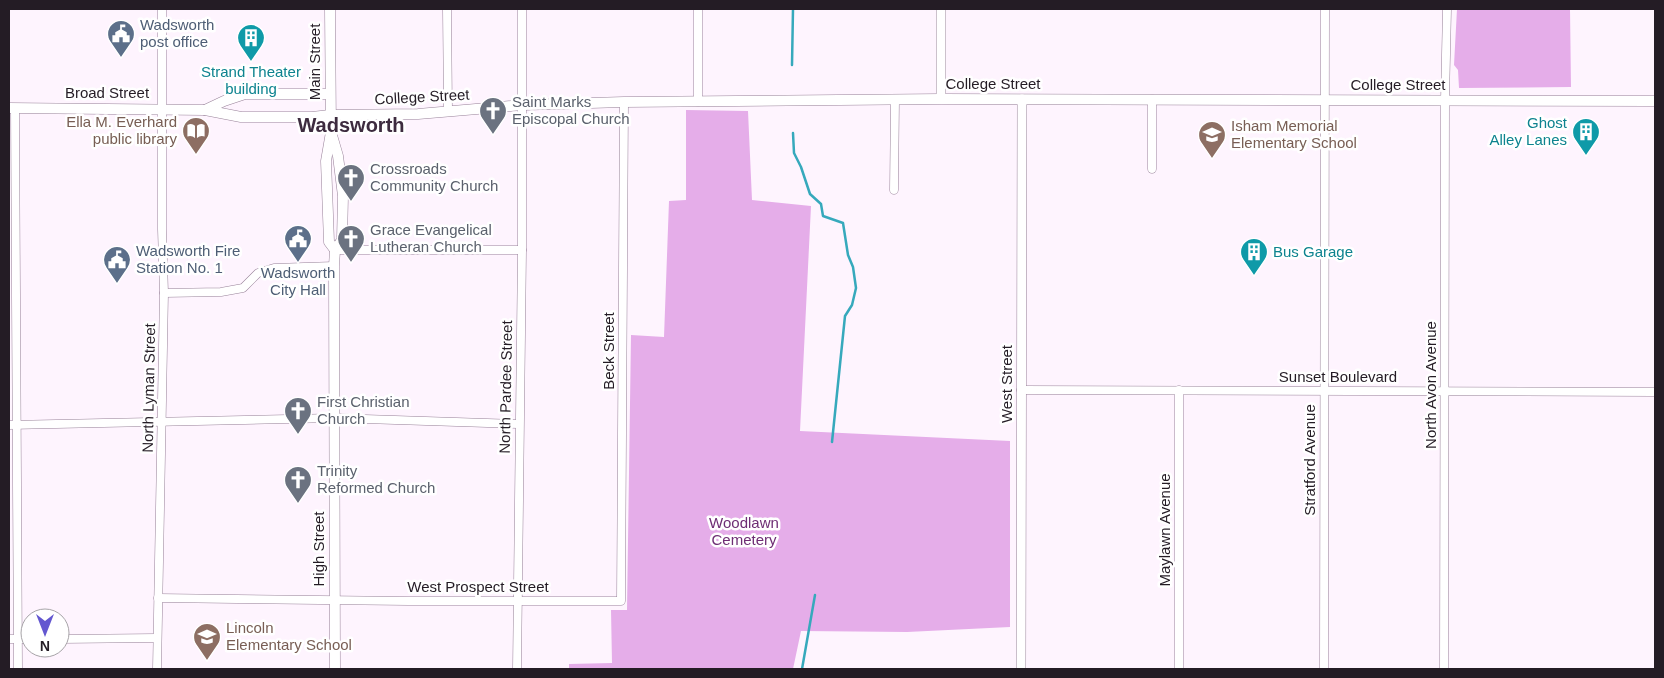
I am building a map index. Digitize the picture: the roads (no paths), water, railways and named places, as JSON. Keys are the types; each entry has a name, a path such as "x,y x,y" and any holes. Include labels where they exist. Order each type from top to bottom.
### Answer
{"main road":[{"name":"Main Street","path":"330,9 330,115"},
{"name":"Broad Street","path":"205,110 245,94 330,94"},
{"path":"231,99 228,107 232,116"},
{"name":"College Street","path":"330,115 418,114 522,105 624,102 895,99 1655,101"},
{"name":"Broad Street","path":"12,108 162,108 205,110 232,116 312,117 330,115"},
{"name":"High Street","path":"330,115 331,132 338,156 343,196 342,240 335,250 334,266 335,669"},
{"name":"High Street","path":"331,132 326,160 329,242 335,250"}],"street":[{"name":"North Lyman Street","path":"157,669 164,293 162,9"},
{"path":"447,9 448,111"},
{"name":"North Pardee Street","path":"517,669 522,250 522,9"},
{"path":"698,9 698,102"},
{"path":"941,9 941,99"},
{"name":"Stratford Avenue","path":"1324,669 1325,9"},
{"name":"North Avon Avenue","path":"1444,669 1444,100 1447,9"},
{"path":"894,190 895,99"},
{"name":"West Street","path":"1021,669 1022,99"},
{"path":"1152,99 1152,169"},
{"name":"Beck Street","path":"621,601 624,102"},
{"path":"12,108 13,424 18,669"},
{"path":"335,250 522,250"},
{"path":"164,293 221,292 243,288 258,273 274,268 334,266"},
{"name":"Sunset Boulevard","path":"1021,390 1655,392"},
{"name":"Maylawn Avenue","path":"1179,390 1179,669"},
{"path":"13,424 334,418 519,424"},
{"name":"West Prospect Street","path":"158,598 518,602 621,601"},
{"path":"70,639 157,638"},
{"path":"9,639 18,639"}],"waterway":[{"path":"792,65 793,9"},
{"path":"793,133 794,153 810,194 821,204 823,216 843,223 856,288 852,305 845,316 832,442"},
{"path":"802,669 815,595"}],"place":[{"name":"Wadsworth post office","path":"121,58"},
{"name":"Strand Theater building","path":"251,62"},
{"name":"Saint Marks Episcopal Church","path":"493,135"},
{"name":"Ella M. Everhard public library","path":"196,155"},
{"name":"Ghost Alley Lanes","path":"1586,156"},
{"name":"Isham Memorial Elementary School","path":"1212,159"},
{"name":"Crossroads Community Church","path":"351,202"},
{"name":"Wadsworth City Hall","path":"298,263"},
{"name":"Grace Evangelical Lutheran Church","path":"351,263"},
{"name":"Bus Garage","path":"1254,276"},
{"name":"Wadsworth Fire Station No. 1","path":"117,284"},
{"name":"First Christian Church","path":"298,435"},
{"name":"Trinity Reformed Church","path":"298,504"},
{"name":"Lincoln Elementary School","path":"207,661"}],"district":[{"name":"Wadsworth","path":"351,125"}],"park label":[{"name":"Woodlawn Cemetery","path":"744,532"}]}
